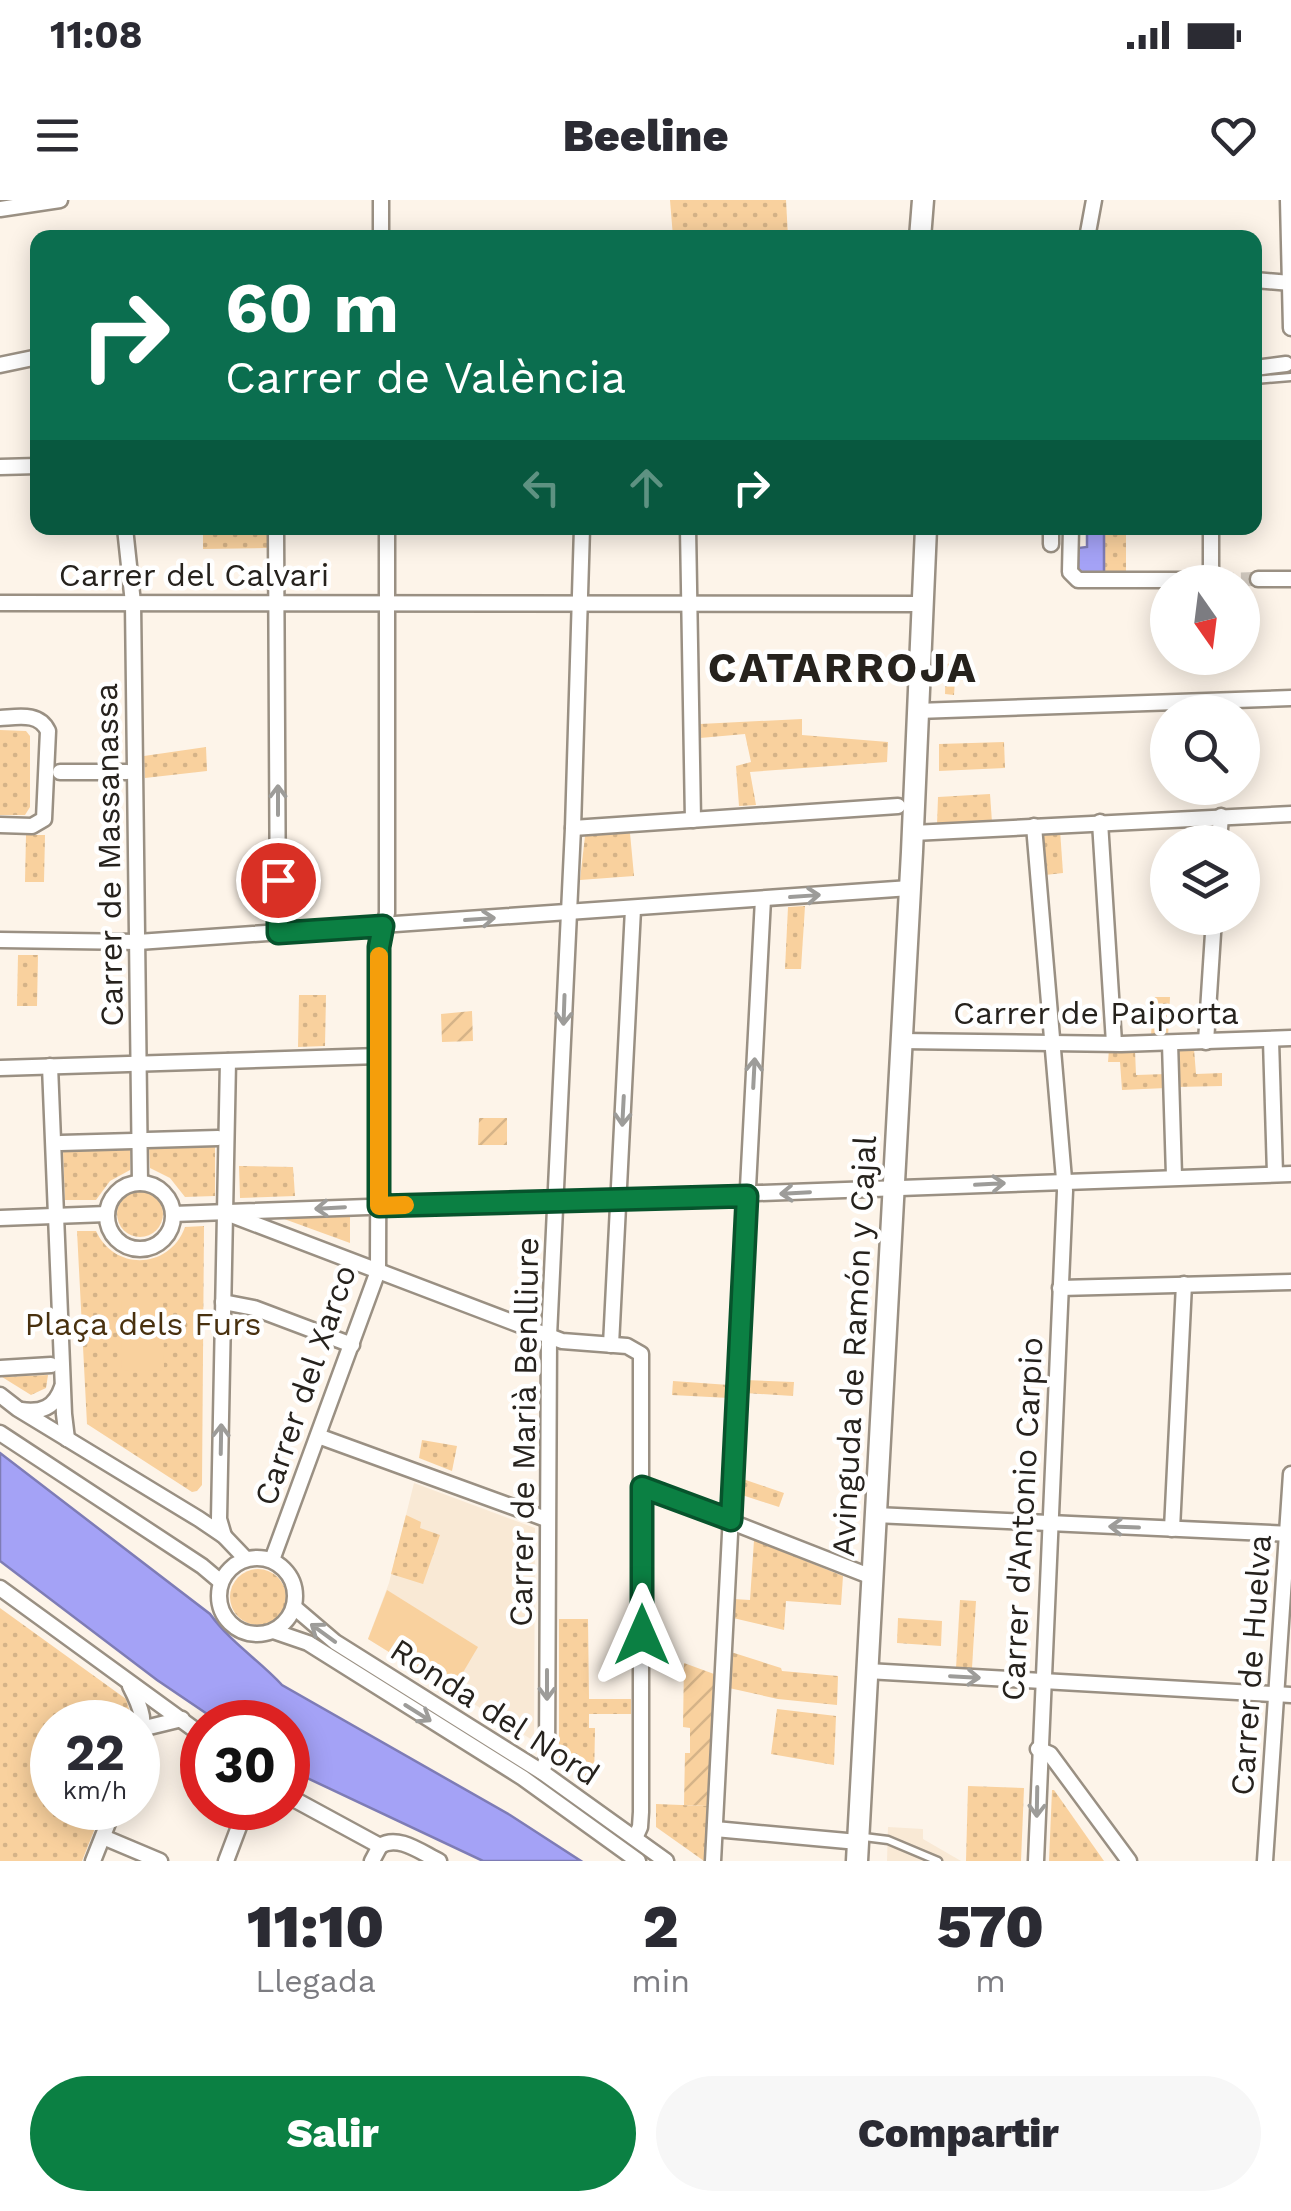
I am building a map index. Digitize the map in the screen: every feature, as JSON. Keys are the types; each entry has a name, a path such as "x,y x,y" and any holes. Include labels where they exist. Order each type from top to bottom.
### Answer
{"street":[{"path":"0,208 60,200"},
{"path":"381,230 382,200"},
{"path":"921,230 923,200"},
{"path":"1088,230 1094,200"},
{"path":"1288,200 1291,328"},
{"path":"1262,281 1291,283"},
{"path":"0,365 30,359"},
{"path":"1262,368 1289,370"},
{"path":"0,467 30,466"},
{"name":"Carrer de Massanassa","path":"125,535 133,603 140,1183"},
{"path":"276,535 278,933"},
{"name":"Carrer del Xarco","path":"272,1560 378,1271 379,947 387,913 388,535"},
{"name":"Carrer de Marià Benlliure","path":"542,1772 547,1742 549,1336 573,828 582,535"},
{"path":"688,535 693,820"},
{"name":"Avinguda de Ramón y Cajal","path":"857,1846 926,535"},
{"path":"1051,535 1051,544"},
{"path":"1071,535 1070,572 1078,580 1215,580 1212,535"},
{"path":"1260,579 1291,579"},
{"name":"Carrer del Calvari","path":"0,603 923,604"},
{"path":"917,711 1291,698"},
{"path":"0,718 34,717 42,720 48,731 44,819 32,826 0,825"},
{"path":"60,772 127,772"},
{"path":"573,828 898,806"},
{"path":"912,834 1291,814"},
{"path":"1221,816 1221,825"},
{"path":"1100,822 1114,1044"},
{"name":"Carrer d'Antonio Carpio","path":"1034,826 1065,1180 1036,1861"},
{"path":"0,940 138,942 910,888"},
{"path":"712,1861 763,898"},
{"path":"611,1345 633,908"},
{"path":"1206,1042 1213,935"},
{"name":"Carrer de Paiporta","path":"901,1041 1114,1044 1291,1038"},
{"path":"1271,1040 1274,1174"},
{"path":"1170,1043 1174,1176"},
{"path":"0,1068 379,1056"},
{"path":"224,1536 220,1501 228,1061"},
{"path":"50,1066 68,1439"},
{"path":"61,1143 218,1138"},
{"path":"173,1214 1291,1174"},
{"path":"140,1183 159,1189 173,1214 168,1235 150,1248 140,1249 112,1234 107,1214 122,1189 140,1183"},
{"path":"225,1212 549,1336 573,1343 638,1350 642,1360 642,1812 634,1838"},
{"path":"0,1218 107,1214"},
{"path":"1060,1288 1291,1282"},
{"path":"1172,1529 1184,1284"},
{"path":"223,1302 254,1308 352,1345"},
{"path":"0,1368 51,1365"},
{"path":"18,1409 49,1407 63,1382"},
{"path":"0,1395 200,1519 224,1536 240,1562"},
{"path":"0,1433 221,1582"},
{"path":"318,1436 546,1520"},
{"name":"Carrer de Huelva","path":"1265,1861 1284,1695 1291,1474"},
{"path":"642,1487 872,1577"},
{"path":"200,1519 220,1501"},
{"path":"875,1516 1289,1534"},
{"path":"190,1558 272,1560 290,1575 297,1594 294,1608 273,1632 248,1633 226,1619 220,1608 221,1582 240,1562"},
{"path":"0,1588 180,1717"},
{"name":"Ronda del Nord","path":"294,1608 336,1642 542,1772 666,1861"},
{"name":"Ronda del Nord","path":"273,1632 308,1643 474,1747 638,1861"},
{"path":"867,1671 1284,1695"},
{"path":"128,1681 137,1700"},
{"path":"1038,1749 1050,1754 1129,1861"},
{"path":"310,1808 380,1846"},
{"path":"715,1829 857,1846"},
{"path":"94,1861 106,1830"},
{"path":"226,1861 238,1830"},
{"path":"103,1837 160,1861"},
{"path":"372,1861 388,1840 439,1861"}],"lane":[{"path":"1262,378 1289,370"},
{"path":"857,1846 888,1840 938,1861"}],"shaded area":[{"path":"1087,535 1104,535 1104,573 1078,572 1078,548 1087,547"},
{"path":"0,1453 210,1614 282,1685 308,1700 187,1700 0,1561"},
{"path":"414,1483 535,1528 534,1741 368,1639 389,1583"},
{"path":"310,1701 510,1815 581,1861 483,1861 310,1779"},
{"path":"888,1827 923,1829 923,1839 961,1861 887,1861"}],"green space":[{"path":"670,200 786,200 788,230 672,230"},
{"path":"203,535 267,535 267,548 203,549"},
{"path":"1104,535 1126,535 1126,572 1104,573"},
{"path":"956,650 968,651 967,681 955,680 954,695 945,694 946,664 955,663"},
{"path":"802,719 802,735 888,742 887,762 750,772 756,805 739,806 736,766 751,762 745,734 700,738 700,724"},
{"path":"0,730 26,731 30,736 30,807 25,815 0,815"},
{"path":"1004,742 1005,768 939,771 939,744"},
{"path":"206,747 207,771 145,778 144,756"},
{"path":"990,794 992,822 937,825 938,797"},
{"path":"1060,830 1063,873 1045,875 1041,832"},
{"path":"630,833 634,876 580,880 585,836"},
{"path":"26,835 45,835 44,882 25,882"},
{"path":"805,906 801,969 785,969 788,907"},
{"path":"18,955 38,955 37,1006 17,1006"},
{"path":"299,995 326,995 325,1046 298,1047"},
{"path":"1153,997 1170,997 1168,1037 1151,1037"},
{"path":"472,1011 473,1041 442,1042 441,1014"},
{"path":"1109,1049 1135,1050 1136,1075 1166,1074 1166,1088 1122,1090 1120,1062 1108,1062"},
{"path":"1194,1049 1196,1074 1222,1073 1222,1086 1177,1087 1176,1051"},
{"path":"479,1118 507,1118 507,1145 478,1145"},
{"path":"215,1146 215,1196 185,1197 170,1178 150,1168 149,1147"},
{"path":"130,1149 130,1170 110,1181 96,1200 65,1200 63,1150"},
{"path":"239,1166 293,1167 295,1196 240,1198"},
{"path":"140,1191 156,1198 163,1214 156,1230 140,1237 124,1230 117,1214 124,1198"},
{"path":"350,1212 350,1243 276,1216"},
{"name":"Plaça dels Furs","path":"204,1226 202,1485 192,1492 87,1424 77,1231 96,1231 116,1254 142,1260 167,1251 185,1227"},
{"path":"121,1299 163,1299 164,1370 122,1371"},
{"path":"48,1375 46,1388 31,1395 2,1377"},
{"path":"745,1380 794,1382 793,1396 745,1393"},
{"path":"673,1381 729,1385 729,1398 672,1395"},
{"path":"422,1440 457,1446 452,1471 419,1458"},
{"path":"740,1478 784,1493 779,1507 739,1494"},
{"path":"406,1515 421,1522 420,1528 440,1535 423,1584 391,1574"},
{"path":"754,1540 843,1576 841,1605 786,1601 784,1630 733,1618 734,1599 750,1600"},
{"path":"258,1569 278,1577 286,1597 278,1617 258,1625 238,1617 230,1597 238,1577"},
{"path":"387,1590 478,1647 452,1691 368,1639"},
{"path":"960,1600 976,1601 972,1668 956,1668"},
{"path":"0,1608 126,1700 30,1700 30,1830 94,1830 82,1861 0,1861"},
{"path":"898,1618 942,1621 941,1646 897,1643"},
{"path":"559,1619 588,1619 589,1699 631,1699 631,1714 589,1714 589,1728 595,1728 594,1784 559,1759"},
{"path":"731,1652 782,1671 838,1676 837,1705 778,1699 729,1688"},
{"path":"684,1663 714,1674 707,1806 684,1805 685,1753 690,1753 690,1728 683,1727"},
{"path":"777,1709 836,1716 834,1765 771,1754"},
{"path":"968,1786 1024,1788 1021,1861 966,1861"},
{"path":"1054,1790 1104,1861 1049,1861"},
{"path":"656,1804 707,1806 704,1861 656,1827"}],"slow traffic":[{"path":"379,956 379,1206 405,1205"}],"district":[{"name":"CATARROJA","path":"843,667"}],"route":[{"path":"278,880 278,933 383,926 379,947 379,1206 747,1196 731,1520 642,1487 642,1635"}]}
